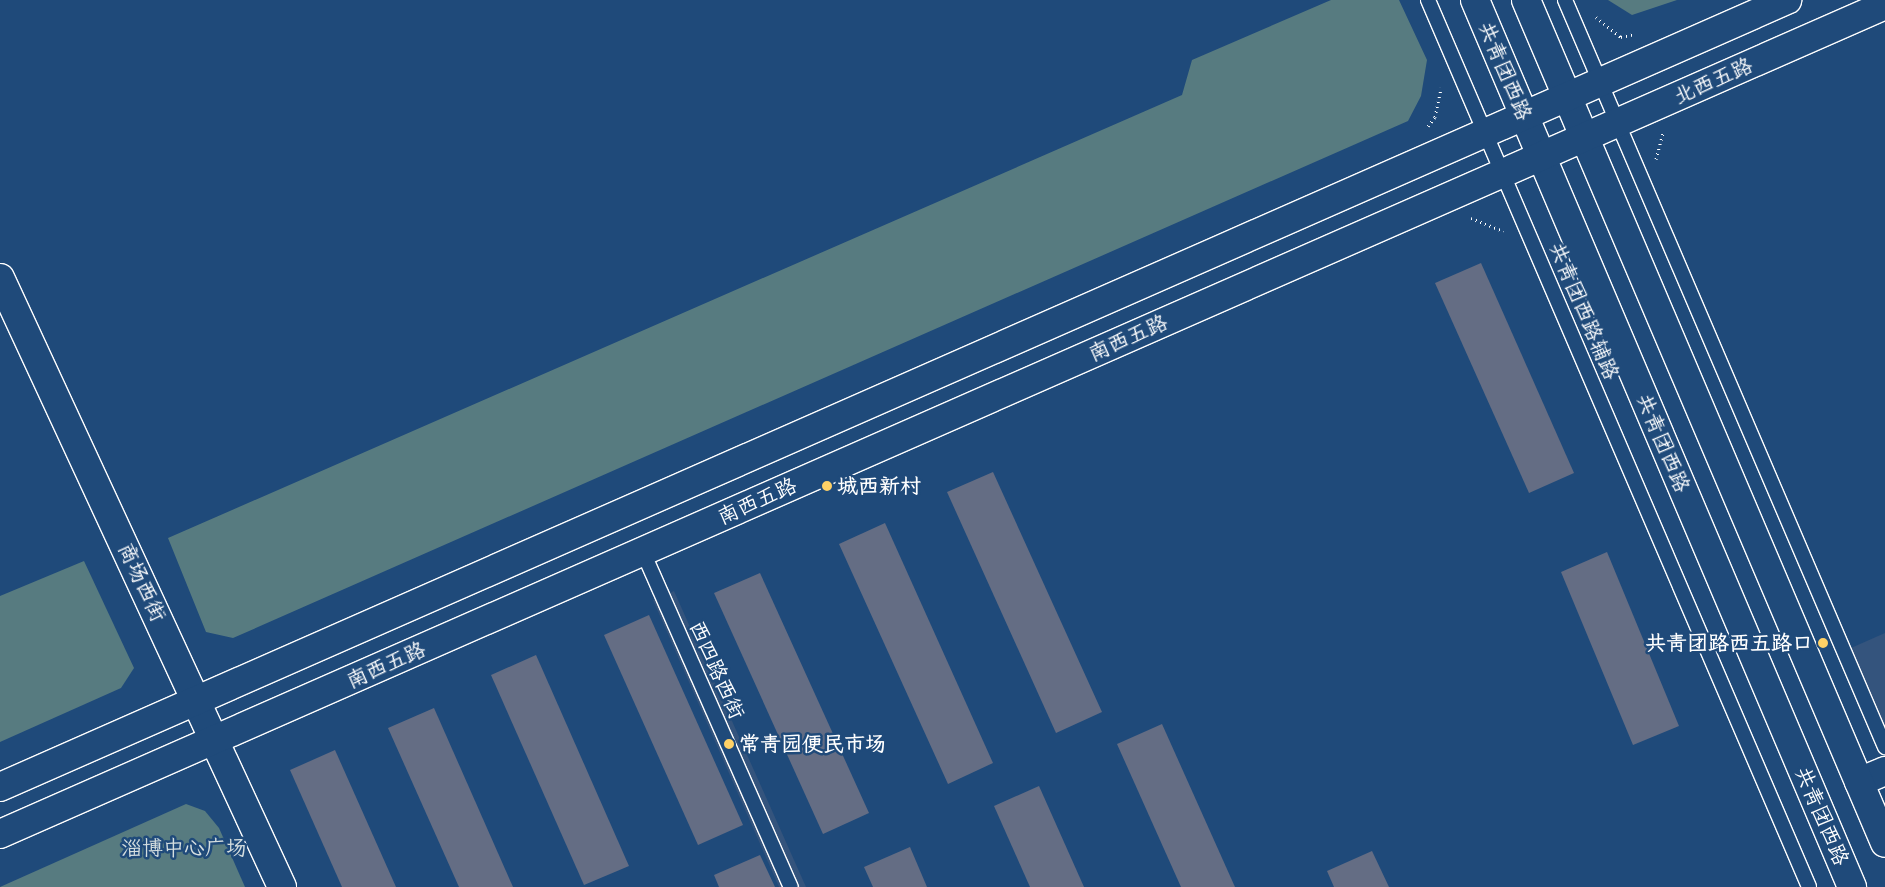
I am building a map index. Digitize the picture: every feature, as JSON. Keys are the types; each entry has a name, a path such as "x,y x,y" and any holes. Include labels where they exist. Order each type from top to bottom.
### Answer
{"street":[{"name":"共青团西路","path":"1475,0 1852,887"},
{"path":"1526,0 1885,842"},
{"name":"北西五路","path":"1524,116 1787,0"},
{"name":"北西五路","path":"1541,156 1885,5"},
{"name":"南西五路","path":"0,787 1524,116"},
{"name":"南西五路","path":"0,834 1541,156"},
{"name":"商场西街","path":"0,278 216,740 282,887"},
{"path":"1859,782 1885,771"}],"lane":[{"name":"共青团西路辅路","path":"1428,0 1809,887"},
{"path":"1565,0 1885,747"},
{"name":"西四路西街","path":"643,552 791,887"}],"shaded area":[{"name":"常青园便民市场","path":"674,591 806,887 779,887 653,600"},
{"path":"1885,633 1885,731 1851,648"}],"green space":[{"path":"1331,0 1399,0 1427,60 1421,96 1408,121 233,638 206,632 168,538 1182,95 1192,60"},
{"path":"1608,0 1677,0 1632,15"},
{"path":"84,561 134,668 121,688 0,742 0,596"},
{"name":"淄博中心广场","path":"186,804 205,811 219,828 245,887 0,887"}],"building":[{"path":"1481,263 1574,473 1529,493 1435,283"},
{"path":"993,472 1102,712 1056,733 947,492"},
{"path":"885,523 993,763 948,784 839,544"},
{"path":"1607,552 1679,726 1633,745 1561,572"},
{"path":"760,573 869,813 823,834 714,593"},
{"path":"649,615 743,825 698,845 604,635"},
{"path":"536,655 629,866 584,885 491,675"},
{"path":"434,708 513,887 459,887 388,728"},
{"path":"1162,724 1235,887 1181,887 1117,744"},
{"path":"335,750 396,887 342,887 290,770"},
{"path":"1039,786 1084,887 1030,887 994,806"},
{"path":"910,847 927,887 873,887 864,867"},
{"path":"1372,851 1389,887 1334,887 1327,871"},
{"path":"760,855 775,887 719,887 714,875"}],"place":[{"name":"城西新村","path":"827,486"},
{"name":"共青团路西五路口","path":"1823,643"},
{"name":"常青园便民市场","path":"729,744"}]}
